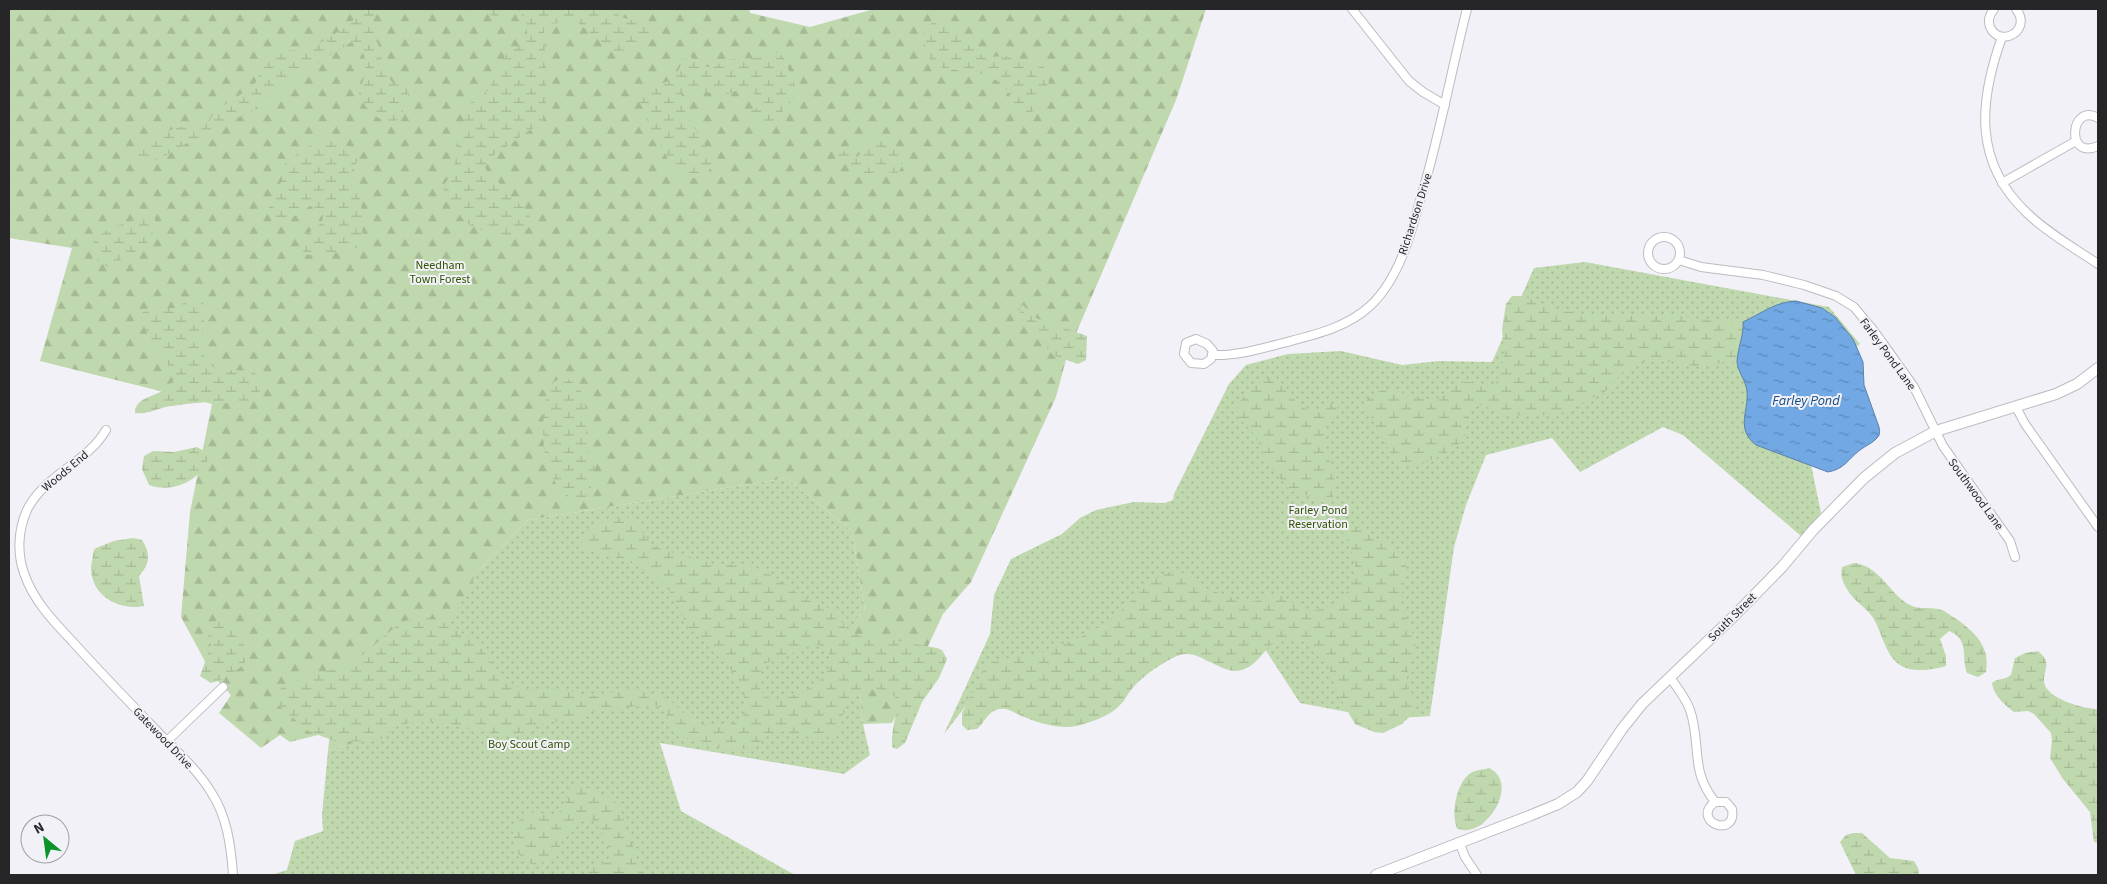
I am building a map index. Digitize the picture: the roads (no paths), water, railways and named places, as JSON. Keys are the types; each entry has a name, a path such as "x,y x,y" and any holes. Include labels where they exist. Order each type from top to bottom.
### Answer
{"street":[{"path":"1352,9 1409,81 1445,105"},
{"name":"Richardson Drive","path":"1212,355 1235,355 1323,333 1352,320 1378,297 1398,264 1412,230 1445,105 1467,9"},
{"path":"1994,9 1990,16 1989,24 1994,33 2002,36 2014,34 2020,27 2021,19 2016,9"},
{"path":"2002,36 1986,95 1983,123 1988,153 2002,183 2014,200 2028,214 2098,264"},
{"path":"2098,118 2095,116 2084,116 2076,123 2074,129 2076,141 2084,148 2098,146"},
{"path":"2002,183 2076,141"},
{"path":"1658,238 1671,238 1680,248 1679,260 1670,268 1657,268 1649,259 1649,246 1658,238"},
{"name":"Farley Pond Lane","path":"1679,260 1700,268 1763,275 1804,284 1836,296 1854,307 1874,331 1914,387 1936,431"},
{"name":"South Street","path":"1376,875 1460,844 1558,804 1576,792 1587,781 1632,716 1755,595 1813,530 1864,478 1896,453 1936,431 2065,390 2098,368"},
{"path":"2016,407 2023,422 2098,526"},
{"name":"Woods End","path":"54,622 35,596 24,574 19,548 23,520 26,511 42,489 94,447 106,430"},
{"name":"Southwood Lane","path":"1936,431 1959,471 2010,541 2015,557"},
{"name":"Gatewood Drive","path":"54,622 201,778 217,803 227,830 233,875"},
{"path":"1670,677 1690,709 1699,772 1703,785 1715,802"},
{"path":"167,741 223,687"},
{"path":"1460,844 1465,857 1477,875"}],"water":[{"name":"Farley Pond","path":"1796,301 1822,308 1835,317 1853,339 1863,362 1864,385 1879,427 1880,432 1875,440 1834,471 1828,472 1756,445 1750,439 1744,426 1747,391 1737,361 1743,332 1743,322 1775,306"}],"park label":[{"name":"Needham Town Forest","path":"440,272"},
{"name":"Farley Pond Reservation","path":"1318,517"},
{"name":"Boy Scout Camp","path":"529,744"}]}
